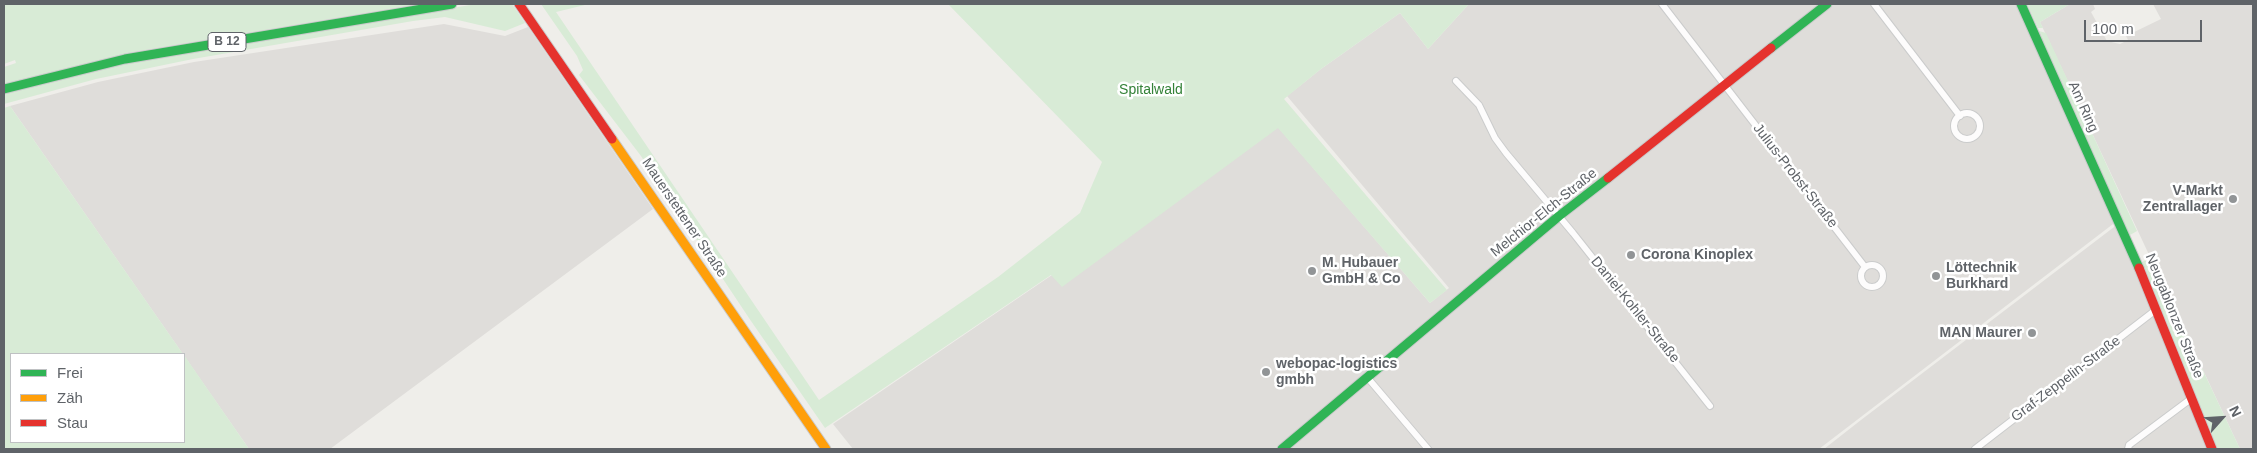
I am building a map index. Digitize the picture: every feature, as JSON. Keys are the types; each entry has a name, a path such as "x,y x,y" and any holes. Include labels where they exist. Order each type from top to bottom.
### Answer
{"street":[{"name":"B 12","path":"4,89 126,59 452,4"},
{"name":"Mauerstettener Straße","path":"519,4 826,449"},
{"name":"Julius-Probst-Straße","path":"1662,4 1865,267"},
{"name":"Melchior-Elch-Straße","path":"1282,449 1560,216 1827,4"},
{"path":"1874,4 1960,116"},
{"name":"Am Ring","path":"2020,4 2120,221"},
{"name":"Daniel-Kohler-Straße","path":"1456,80 1479,105 1500,145 1560,216 1710,406"},
{"path":"1968,114 1978,121 1979,129 1975,137 1966,139 1956,133 1954,126 1960,116 1968,114"},
{"name":"Neugablonzer Straße","path":"2120,221 2157,308 2212,449"},
{"name":"Graf-Zeppelin-Straße","path":"1975,449 2157,308"},
{"path":"1367,377 1428,449"},
{"path":"2128,449 2129,445 2192,398"}],"shaded area":[{"path":"1469,4 2018,4 2117,221 1819,449 853,449 833,424 1052,275 1062,286 1278,127 1430,303 1449,288 1287,96 1321,69 1400,13 1428,49"},
{"path":"2070,4 2093,4 2095,9 2091,12 2107,41 2120,44 2128,40 2126,36 2161,19 2153,4 2253,4 2253,448 2251,449 2240,449 2040,22"},
{"path":"444,24 505,36 528,27 653,209 330,449 249,449 185,357 185,353 182,353 10,106 98,82 194,62"},
{"path":"2118,224 2208,449 1824,449 1861,420"}],"green space":[{"path":"4,4 419,4 133,52 4,85 4,67 16,63 15,60 4,64"},
{"path":"476,4 512,4 525,23 505,31 445,17 413,21 193,59 96,79 4,104 4,94 124,64"},
{"name":"Spitalwald","path":"541,4 589,4 556,12 819,400 998,277 1080,213 1102,162 948,4 1469,4 1428,49 1400,13 1321,69 1284,99 1447,290 1430,303 1278,128 1062,287 1051,275 825,428 641,156 579,75 583,70 577,56"},
{"path":"2027,4 2070,4 2040,22 2043,28 2038,28"},
{"path":"2036,32 2046,33 2137,231 2130,235"},
{"path":"10,106 182,353 10,353 10,443 185,443 185,356 249,449 4,449 4,108"},
{"path":"2150,258 2240,449 2215,449 2196,396 2142,262"}],"traffic: fast":[{"path":"4,89 125,59 452,4"},
{"path":"1771,48 1827,4"},
{"path":"2021,4 2139,268"},
{"path":"1282,449 1559,216 1608,178"}],"traffic: slow":[{"path":"612,139 826,449"}],"traffic: jam":[{"path":"519,4 612,139"},
{"path":"1608,178 1771,48"},
{"path":"2139,268 2212,449"}],"place":[{"name":"V-Markt Zentrallager","path":"2233,199"},
{"name":"Corona Kinoplex","path":"1631,255"},
{"name":"M. Hubauer GmbH & Co","path":"1312,271"},
{"name":"Löttechnik Burkhard","path":"1936,276"},
{"name":"MAN Maurer","path":"2032,333"},
{"name":"webopac-logistics gmbh","path":"1266,372"}]}
